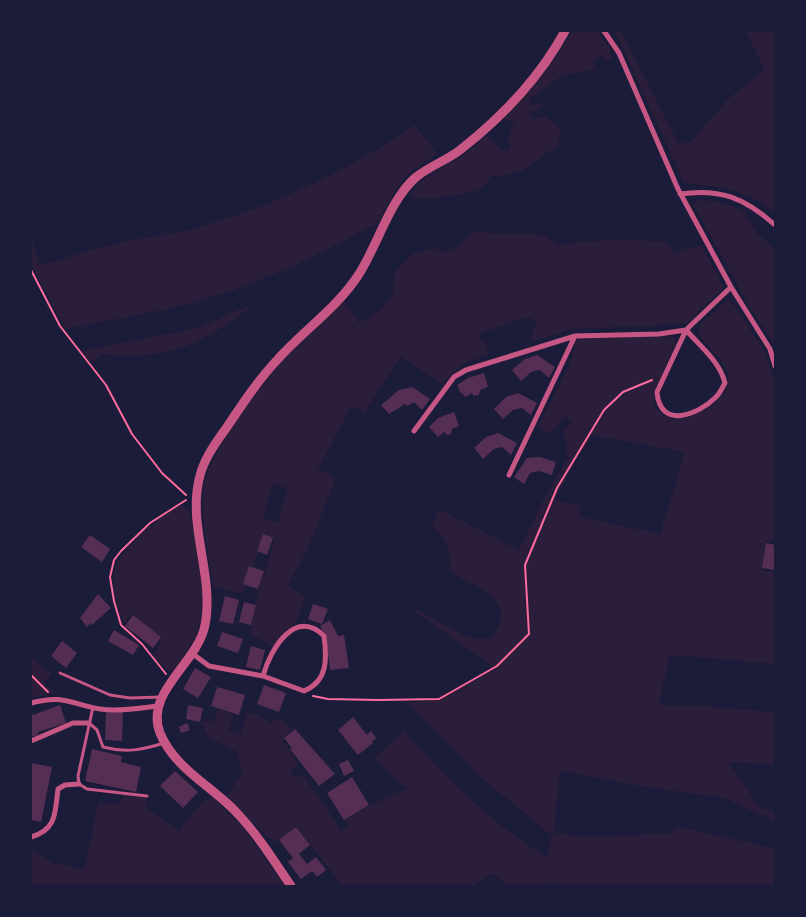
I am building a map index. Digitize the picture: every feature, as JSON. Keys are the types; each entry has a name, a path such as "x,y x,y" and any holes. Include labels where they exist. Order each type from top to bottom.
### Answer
{"street":[{"path":"291,886 264,846 236,812 180,762 165,743 157,720 158,706 162,697 193,654 205,628 208,605 207,582 197,513 199,476 212,450 246,400 278,359 344,294 358,276 406,189 426,170 458,151 506,107 531,81 565,31"},
{"path":"604,31 619,53 680,194 731,287 770,349 775,366"},
{"path":"680,194 698,192 728,196 757,209 775,225"},
{"path":"686,330 718,366 725,384 717,397 701,408 689,415 674,417 665,412 658,403 657,392 686,330 731,287"},
{"path":"414,431 454,377 466,370 575,336 659,334 686,330"},
{"path":"509,475 575,336"},
{"path":"193,654 209,666 264,676 304,691 314,687 320,680 326,655 324,636 309,625 301,625 294,628 268,660 264,676"},
{"path":"31,703 56,698 93,707 116,710 158,706"},
{"path":"31,741 73,723 89,723"},
{"path":"31,837 47,831 52,825 58,789 66,785 79,784"}],"lane":[{"path":"60,673 110,695 130,698 162,697"},
{"path":"93,707 78,776 79,784 87,789 147,796"},
{"path":"89,723 97,730 103,747 110,749 129,752 165,743"}],"path":[{"path":"31,270 60,326 106,386 132,434 162,473 190,498 168,510 135,537 114,560 110,577 114,602 122,625 142,644 157,665 173,681"},
{"path":"304,691 328,699 439,699 497,666 530,634 525,564 557,488 604,410 623,392 665,375"},
{"path":"31,675 56,698"}],"shaded area":[{"path":"573,31 597,31 609,47 612,58 607,61 603,56 593,61 596,69 563,75 528,100 532,106 540,103 543,106 530,114 533,119 546,116 561,130 558,145 554,151 548,151 525,170 499,177 492,175 485,185 475,191 448,197 411,198 413,191 418,185 463,156 486,135 501,150 507,151 510,146 507,139 514,123 504,119 538,81"},
{"path":"615,31 620,31 624,36 679,144 691,141 728,99 764,70 746,31 775,31 775,213 754,199 732,190 684,183"},
{"path":"415,125 437,154 411,172 397,187 378,223 296,265 232,291 173,308 65,329 31,264 31,238 40,265 117,243 199,227 256,208 312,184 339,171"},
{"path":"700,200 725,204 747,213 746,215 758,234 775,249 775,345 750,308 693,204"},
{"path":"472,232 544,235 557,244 608,240 667,241 673,254 701,245 723,286 723,290 699,310 690,322 685,324 572,329 530,342 536,322 531,318 520,319 481,333 479,340 485,341 489,354 463,364 441,384 401,357 365,412 354,407 350,409 318,469 335,477 334,483 308,548 288,585 306,597 296,621 274,647 250,634 257,596 275,539 263,537 243,593 213,587 202,504 207,476 215,457 240,416 282,361 344,300 359,323 383,308 393,294 395,272 412,254 437,248 445,252 455,248","holes":["273,484 288,488 278,522 263,519"]},
{"path":"727,300 735,306 763,349 775,381 775,541 767,540 762,570 775,572 775,664 670,655 660,698 662,705 706,706 775,712 775,765 734,762 730,764 760,808 775,811 775,822 725,798 647,787 560,771 554,834 590,836 670,834 675,827 682,827 771,848 775,841 775,886 572,886 545,883 545,886 507,886 492,873 474,886 343,886 297,828 275,842 263,833 227,796 242,773 237,752 209,738 200,722 214,721 218,709 234,715 229,730 240,734 247,712 259,715 270,723 280,718 291,729 283,740 298,764 291,770 296,778 303,775 341,830 348,826 346,819 372,804 407,789 373,758 405,731 453,783 507,830 546,857 552,836 479,776 407,702 430,701 493,671 489,664 413,610 414,608 453,630 474,638 493,636 500,623 501,612 498,603 482,589 450,572 449,552 441,536 432,525 438,509 519,550 542,502 569,456 564,454 568,449 563,431 573,421 565,416 550,433 539,429 538,426 570,362 575,342 581,337 674,337 676,343 654,392 655,407 668,417 683,419 705,409 725,392 727,387 727,370 706,344 698,330 702,323","holes":["591,435 685,452 660,534 579,517 582,506 554,500"]},
{"path":"247,306 249,309 207,337 172,351 128,357 109,354 96,358 93,363 80,351 198,328"},
{"path":"180,506 187,507 189,511 196,542 203,591 202,606 200,622 193,641 174,670 169,671 153,657 162,640 132,613 124,623 116,596 114,576 120,557 128,547 158,519"},
{"path":"31,657 45,670 52,673 44,684 55,692 31,698"},
{"path":"124,794 147,797 146,808 179,830 200,804 213,797 243,827 285,886 31,886 31,850 53,863 85,868 98,803 120,803"}],"building":[{"path":"537,355 555,367 549,378 540,370 531,372 521,381 512,370 525,359"},
{"path":"484,373 488,387 480,390 479,395 474,396 472,393 466,397 460,392 457,385 468,378"},
{"path":"412,387 430,399 422,410 414,402 407,406 405,404 389,414 381,405 399,390"},
{"path":"518,393 537,403 531,415 522,408 513,410 503,419 494,409 506,397"},
{"path":"454,412 459,426 452,429 451,434 447,435 444,432 438,437 429,427 438,418"},
{"path":"498,433 517,443 511,455 502,447 494,449 483,459 474,448 486,437"},
{"path":"540,457 556,462 552,475 539,471 530,473 524,484 514,477 527,458"},
{"path":"263,534 273,538 267,555 257,551"},
{"path":"90,535 110,549 102,562 81,547"},
{"path":"766,543 775,545 775,570 762,568"},
{"path":"249,566 264,571 258,589 243,584"},
{"path":"98,594 111,608 92,625 91,623 87,627 80,618"},
{"path":"225,596 239,600 233,624 219,621"},
{"path":"244,602 256,605 251,625 239,622"},
{"path":"313,604 328,609 322,624 308,619"},
{"path":"133,615 161,637 153,648 125,626"},
{"path":"330,620 338,636 344,635 349,668 330,670 326,637 320,626"},
{"path":"114,630 139,645 133,655 108,641"},
{"path":"222,632 243,639 238,653 217,646"},
{"path":"62,641 77,653 66,668 51,656"},
{"path":"251,646 265,650 260,670 246,667"},
{"path":"195,668 211,677 198,698 183,689"},
{"path":"264,685 286,693 279,712 257,704"},
{"path":"217,687 245,695 239,715 211,706"},
{"path":"60,705 66,723 38,732 38,735 31,737 31,710 33,715"},
{"path":"188,705 203,708 200,722 186,719"},
{"path":"106,712 123,712 122,741 105,740"},
{"path":"353,717 367,735 371,731 376,738 372,741 373,743 358,755 338,730"},
{"path":"187,723 190,730 181,733 179,727"},
{"path":"295,729 335,774 319,786 290,749 292,748 284,738"},
{"path":"92,749 122,756 121,762 141,767 136,792 85,781"},
{"path":"348,760 354,771 344,776 339,764"},
{"path":"31,763 52,767 41,822 31,820"},
{"path":"175,771 198,792 183,808 160,786"},
{"path":"352,777 369,805 344,820 327,793"},
{"path":"296,827 310,845 299,854 307,864 316,857 326,870 317,877 312,871 301,879 288,862 293,858 279,840"}]}
